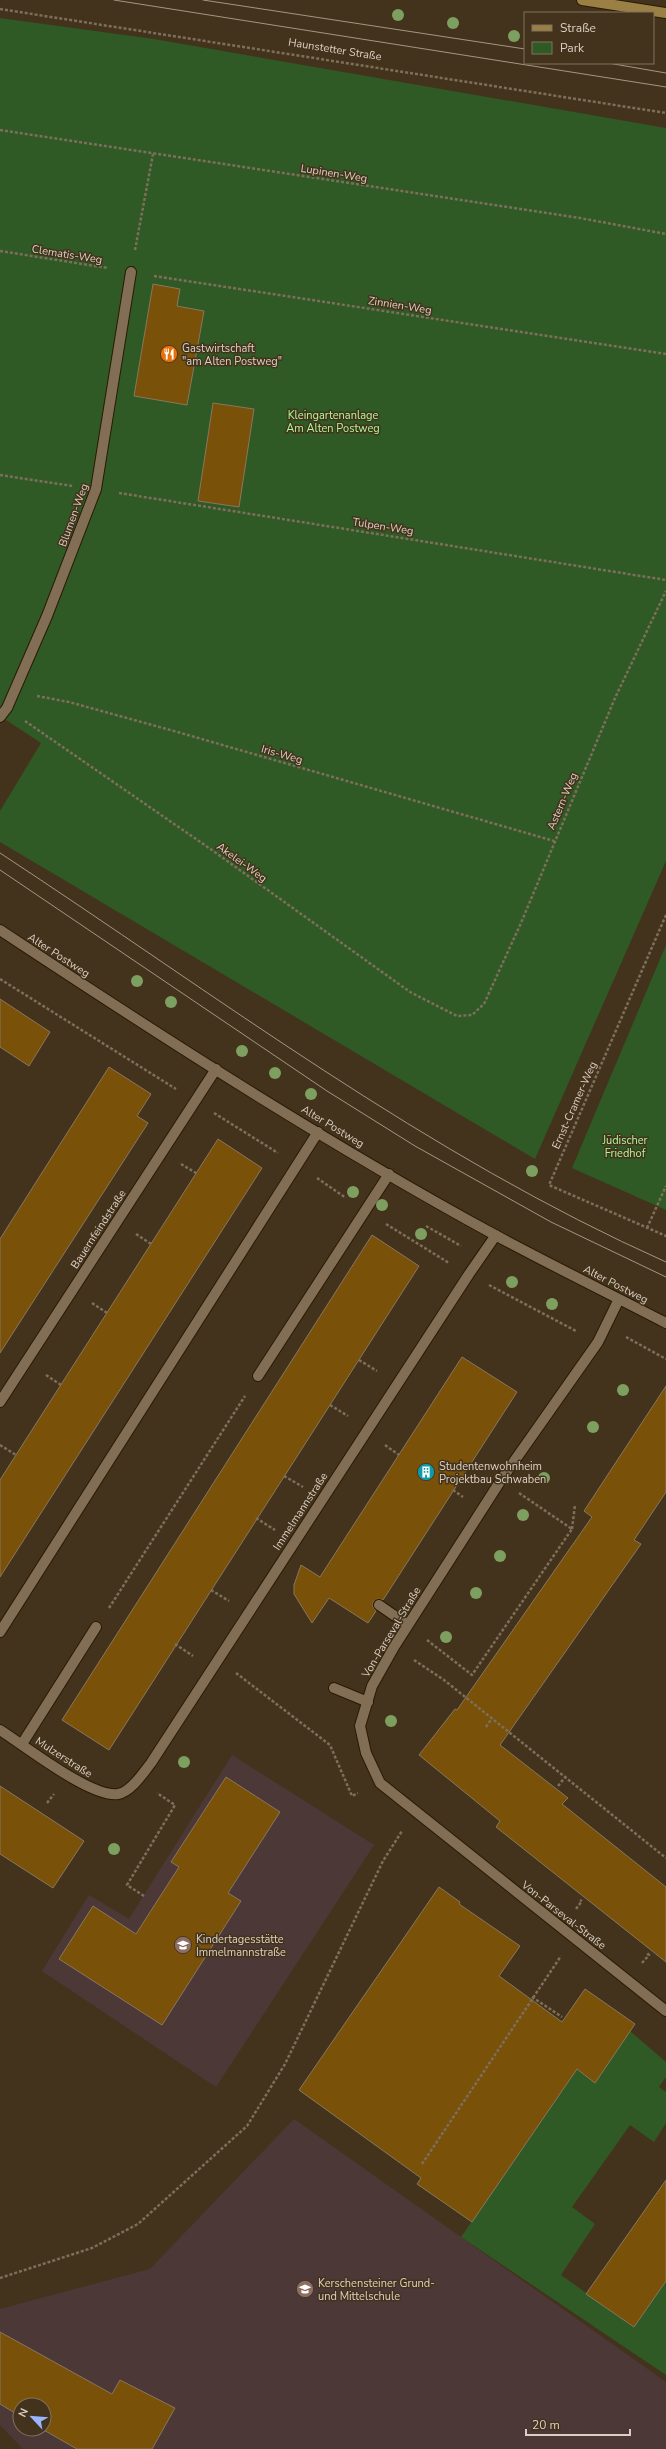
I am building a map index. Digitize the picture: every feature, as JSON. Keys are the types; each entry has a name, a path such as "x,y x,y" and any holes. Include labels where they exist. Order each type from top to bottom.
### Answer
{"main road":[{"path":"582,0 666,13"}],"street":[{"name":"Blumen-Weg","path":"0,717 6,708 47,616 96,489 131,272"},
{"name":"Alter Postweg","path":"0,930 216,1069 389,1174 496,1235 666,1323"},
{"name":"Bauernfeindstraße","path":"0,1402 216,1069"},
{"path":"0,1632 318,1132"},
{"path":"258,1376 389,1174"},
{"name":"Immelmannstraße","path":"119,1794 137,1781 151,1763 468,1274 496,1235"},
{"name":"Von-Parseval-Straße","path":"619,1299 598,1342 501,1480 394,1647 372,1686 360,1726 366,1753 380,1783 414,1812 666,2011"},
{"path":"379,1606 408,1625"},
{"path":"22,1744 96,1627"},
{"path":"334,1688 368,1702"},
{"name":"Mulzerstraße","path":"0,1730 92,1789 104,1794 119,1794"}],"path":[{"name":"Haunstetter Straße","path":"0,9 666,113"},
{"name":"Lupinen-Weg","path":"0,130 580,218 666,234"},
{"path":"131,272 153,154"},
{"name":"Clematis-Weg","path":"0,251 131,272"},
{"name":"Zinnien-Weg","path":"131,272 666,354"},
{"name":"Tulpen-Weg","path":"0,475 666,580"},
{"name":"Astern-Weg","path":"472,1015 484,1004 521,923 615,698 666,591"},
{"name":"Iris-Weg","path":"6,708 30,694 69,702 554,841"},
{"name":"Akelei-Weg","path":"6,708 209,848 410,992 457,1016 472,1015"},
{"name":"Ernst-Cramer-Weg","path":"666,915 548,1185 666,1236"},
{"path":"647,1228 666,1186"},
{"path":"629,1340 666,1359"},
{"path":"96,1627 258,1376"},
{"path":"0,1445 16,1455"},
{"path":"501,1480 572,1529"},
{"path":"408,1625 472,1675 572,1529 575,1505"},
{"path":"394,1647 444,1680 566,1776 666,1858"},
{"path":"218,1659 330,1745 352,1796 380,1783"},
{"path":"486,1726 492,1718"},
{"path":"558,1786 566,1776"},
{"path":"137,1781 175,1804 126,1885 144,1896"},
{"path":"0,2278 92,2248 138,2224 247,2126 285,2064 383,1861 414,1812"},
{"path":"422,2164 573,1937"},
{"path":"532,1997 562,2017"}],"shaded area":[{"name":"Kindertagesstätte Immelmannstraße","path":"232,1755 374,1845 216,2087 42,1971 89,1895 129,1919"},
{"name":"Kerschensteiner Grund- und Mittelschule","path":"294,2119 666,2382 666,2449 23,2449 0,2425 0,2309 150,2269"}],"green space":[{"name":"Kleingartenanlage Am Alten Postweg","path":"0,18 154,39 666,128 666,861 535,1159 0,842 0,811 41,743 0,716"},
{"name":"Jüdischer Friedhof","path":"666,945 666,1210 572,1168"},
{"path":"630,2031 666,2062 666,2077 659,2087 666,2092 666,2123 654,2142 630,2125 572,2207 595,2224 561,2275 634,2327 666,2281 666,2375 461,2237 577,2069 595,2082"}],"building":[{"name":"Gastwirtschaft \"am Alten Postweg\"","path":"153,284 180,289 177,306 204,311 187,405 134,396"},
{"path":"213,403 254,409 239,507 198,501"},
{"path":"0,999 50,1032 29,1066 0,1047"},
{"path":"109,1067 151,1094 137,1116 148,1123 0,1353 0,1239"},
{"path":"218,1139 262,1168 0,1577 0,1480"},
{"path":"372,1235 419,1266 109,1750 62,1720"},
{"name":"Studentenwohnheim Projektbau Schwaben","path":"462,1357 517,1392 383,1600 377,1599 373,1602 373,1607 376,1611 368,1623 329,1598 312,1623 294,1594 294,1585 301,1565 320,1577"},
{"path":"666,1386 666,1492 634,1540 641,1544 500,1745 568,1798 562,1804 666,1887 666,1962 496,1827 500,1821 419,1755 455,1709 457,1710 592,1517 584,1511"},
{"path":"226,1777 280,1812 228,1893 241,1901 162,2025 59,1959 93,1906 136,1934 179,1867 171,1862"},
{"path":"0,1786 84,1841 53,1888 0,1854"},
{"path":"439,1887 460,1902 459,1904 520,1946 499,1976 562,2022 585,1989 635,2024 595,2083 577,2069 472,2222 417,2184 421,2178 299,2090"},
{"path":"666,2180 666,2281 634,2327 586,2294"},
{"path":"0,2332 112,2394 120,2380 175,2408 152,2449 77,2449 52,2435 52,2397 12,2397 12,2411 0,2404"}],"tram line":[{"path":"114,0 666,87"},
{"path":"203,0 524,49"},
{"path":"614,64 666,73"},
{"path":"0,853 243,1017 407,1123 491,1173 577,1220 666,1262"},
{"path":"0,870 327,1091 415,1146 551,1222 666,1277"}],"place":[{"name":"Gastwirtschaft \"am Alten Postweg\"","path":"169,354"},
{"name":"Studentenwohnheim Projektbau Schwaben","path":"426,1472"},
{"name":"Kindertagesstätte Immelmannstraße","path":"183,1945"},
{"name":"Kerschensteiner Grund- und Mittelschule","path":"305,2289"}]}
